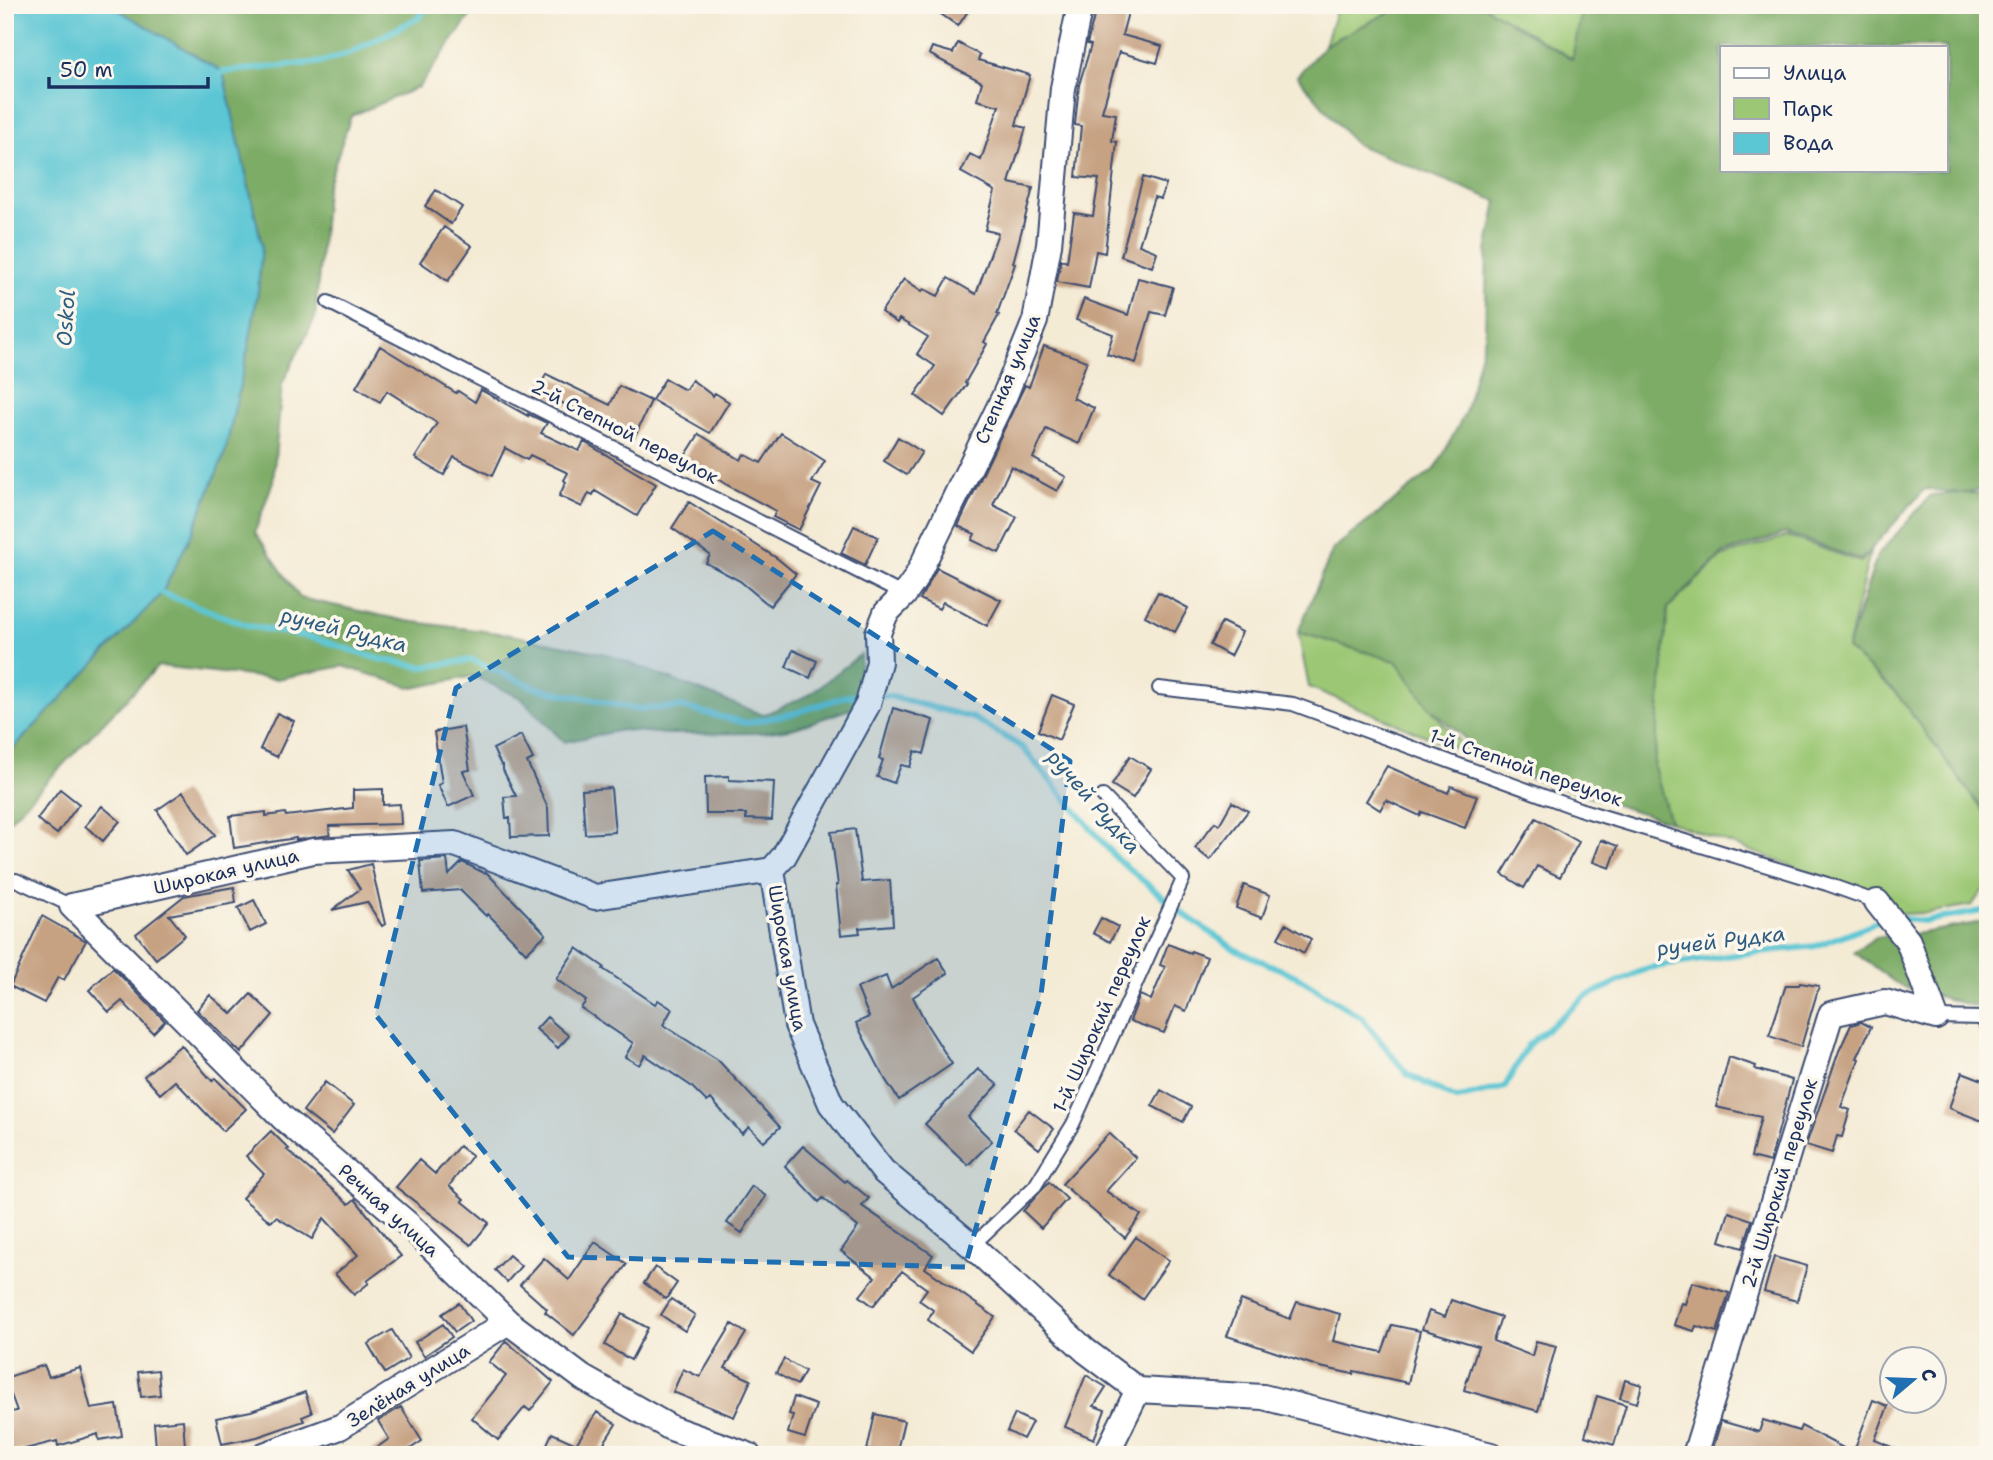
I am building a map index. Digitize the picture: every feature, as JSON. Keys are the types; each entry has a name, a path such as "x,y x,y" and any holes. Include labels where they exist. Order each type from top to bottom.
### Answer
{"street":[{"name":"Степная улица","path":"772,870 784,856 871,696 879,662 877,633 886,613 916,578 1005,395 1035,321 1049,245 1063,88 1080,5"},
{"name":"Широкая улица","path":"72,906 313,851 455,844 595,897 772,870 797,1025 831,1104 883,1171 972,1246 1086,1351 1138,1390"},
{"path":"1877,902 1908,941 1936,1017"},
{"name":"Речная улица","path":"72,906 283,1118 409,1225 508,1322 583,1378 671,1429 748,1455"},
{"name":"2-й Широкий переулок","path":"1695,1455 1831,1014 1885,1002 1936,1017"},
{"name":"Зелёная улица","path":"264,1455 340,1427 508,1322"},
{"path":"1106,1455 1138,1390 1263,1396 1491,1455"}],"lane":[{"name":"2-й Степной переулок","path":"328,302 904,595"},
{"name":"1-й Степной переулок","path":"1159,688 1293,704 1579,809 1827,884 1877,902"},
{"name":"1-й Широкий переулок","path":"972,1246 1035,1185 1073,1124 1183,879 1103,796"},
{"path":"5,883 16,880 72,906"},
{"path":"1936,1017 1981,1018 1988,1027"}],"highlighted area":[{"path":"713,531 1070,761 1041,995 965,1267 568,1257 375,1014 456,688"}],"green space":[{"path":"110,5 478,5 419,87 351,116 326,190 315,318 282,384 273,481 255,532 300,598 406,621 507,634 606,654 763,715 809,695 861,654 856,707 795,728 763,733 667,734 622,730 564,742 521,698 474,676 413,688 343,666 277,679 158,666 5,825 5,757 162,593 192,533 225,453 258,291 262,245 223,72"},
{"path":"1338,5 1403,5 1325,45"},
{"path":"1403,5 1482,5 1572,59 1583,5 1988,5 1988,488 1961,493 1988,493 1988,817 1897,694 1847,649 1877,556 1931,495 1960,493 1925,489 1861,560 1786,533 1722,554 1668,608 1654,767 1670,822 1499,768 1429,707 1396,661 1298,632 1333,549 1436,468 1465,413 1485,336 1487,251 1497,201 1355,144 1297,76 1325,45"},
{"path":"1482,5 1583,5 1573,59"},
{"path":"1787,536 1861,562 1870,553 1847,649 1897,694 1988,817 1988,883 1972,905 1927,913 1898,914 1885,899 1670,822 1654,767 1668,608 1721,557"},
{"path":"1298,632 1396,661 1429,707 1471,755 1309,687"},
{"path":"1988,921 1988,1010 1900,986 1854,952 1876,937 1916,934"}],"water":[{"name":"Oskol","path":"5,5 110,5 223,72 262,245 249,344 225,453 192,533 162,593 5,757"}],"building":[{"path":"928,5 972,5 958,26"},
{"path":"1097,5 1130,5 1122,35 1162,46 1157,63 1119,52 1102,112 1116,114 1112,141 1117,142 1105,253 1096,251 1089,288 1057,282 1061,260 1067,262 1074,213 1093,216 1099,179 1076,177 1081,126 1075,125 1079,85 1091,45 1087,44"},
{"path":"958,43 980,55 978,60 1030,75 1016,125 1026,128 1009,183 1033,188 1013,263 1015,264 997,314 999,315 984,342 987,344 965,383 967,384 944,416 915,395 935,366 917,354 928,337 899,319 897,323 881,312 904,279 922,291 924,289 938,296 948,278 976,294 998,233 985,230 995,191 961,172 970,154 981,160 999,106 977,100 982,82 929,54 932,47 953,53"},
{"path":"1143,177 1166,184 1161,199 1154,197 1139,245 1157,252 1152,267 1121,256"},
{"path":"436,190 462,207 451,224 425,206"},
{"path":"444,227 472,246 448,281 420,262"},
{"path":"1138,278 1173,287 1165,315 1151,312 1136,363 1107,354 1113,334 1076,320 1084,299 1128,315"},
{"path":"380,346 456,393 458,391 475,402 481,390 528,416 547,423 541,433 579,451 584,442 656,484 637,516 595,491 593,495 589,493 582,507 559,496 568,473 530,455 527,460 505,448 492,476 454,457 444,475 415,458 437,423 387,391 380,402 356,387"},
{"path":"1044,346 1087,361 1073,398 1094,408 1079,444 1046,429 1033,458 1066,477 1057,491 1011,466 993,505 1017,517 999,553 972,540 975,534 958,526 1025,385 1029,387"},
{"path":"546,374 610,405 619,386 651,401 635,436 538,392"},
{"path":"665,379 685,390 692,380 713,396 715,393 729,402 710,433 652,400"},
{"path":"781,433 825,461 812,482 821,486 799,530 773,517 776,511 684,458 699,434 741,460 744,454 761,463"},
{"path":"898,437 922,452 907,475 884,461"},
{"path":"689,502 778,559 796,574 770,606 740,581 706,563 710,555 672,528"},
{"path":"854,526 878,537 865,565 841,553"},
{"path":"937,568 1001,600 987,626 943,602 939,609 920,599"},
{"path":"1158,592 1188,608 1175,632 1145,616"},
{"path":"1222,622 1242,632 1230,656 1210,645"},
{"path":"793,650 817,661 810,678 786,667"},
{"path":"1052,695 1074,704 1059,740 1038,731"},
{"path":"893,708 933,720 924,754 915,751 910,767 901,765 894,783 877,777 883,760 879,759"},
{"path":"277,713 294,721 277,757 260,749"},
{"path":"463,727 470,770 463,771 474,795 448,807 438,785 442,783 434,732"},
{"path":"521,735 533,759 527,762 548,808 549,836 511,837 510,818 506,818 504,797 516,796 493,749"},
{"path":"1130,756 1151,769 1133,798 1112,785"},
{"path":"1387,766 1448,793 1451,786 1477,796 1465,828 1422,812 1420,816 1386,800 1380,810 1366,801"},
{"path":"729,776 729,780 774,782 772,820 746,819 746,814 706,814 705,777"},
{"path":"611,788 615,832 585,834 582,790"},
{"path":"60,789 79,804 57,834 37,819"},
{"path":"383,789 383,805 400,804 401,824 329,826 330,835 234,848 230,816 266,812 266,816 285,813 286,816 353,808 353,790"},
{"path":"183,792 215,835 186,855 157,810"},
{"path":"1232,802 1248,811 1210,860 1195,848 1215,822 1219,825"},
{"path":"102,806 120,821 103,841 85,826"},
{"path":"1536,818 1579,842 1560,877 1537,866 1524,888 1502,874"},
{"path":"855,829 862,882 890,880 893,925 859,928 860,933 841,935 831,832"},
{"path":"1601,840 1618,846 1610,868 1593,862"},
{"path":"447,859 449,875 462,862 486,872 546,934 526,953 460,890 423,893 420,861"},
{"path":"371,864 385,924 382,926 367,902 332,910 360,889 348,870"},
{"path":"1244,885 1270,895 1262,918 1236,908"},
{"path":"234,887 236,903 169,915 185,935 156,959 136,934 184,896"},
{"path":"254,900 266,924 250,932 238,908"},
{"path":"42,916 86,941 64,980 58,977 44,1003 10,986"},
{"path":"1101,918 1118,927 1110,942 1093,933"},
{"path":"1286,924 1311,939 1304,953 1278,938"},
{"path":"1168,944 1207,957 1186,1011 1175,1006 1164,1033 1130,1021 1140,995 1151,1000 1165,967 1160,965"},
{"path":"577,948 655,1004 658,1000 672,1009 663,1025 718,1060 780,1127 764,1142 749,1127 742,1134 711,1099 707,1102 691,1086 645,1055 639,1065 625,1057 633,1043 581,1008 586,1001 556,979"},
{"path":"938,958 948,973 913,997 952,1064 899,1100 856,1023 869,1017 857,988 886,976 891,989"},
{"path":"113,968 165,1021 153,1033 122,1001 109,1012 89,990"},
{"path":"1800,983 1819,986 1801,1047 1769,1036 1786,985"},
{"path":"251,994 273,1015 241,1053 197,1010 210,995 232,1014"},
{"path":"547,1017 569,1036 558,1048 536,1029"},
{"path":"1861,1022 1871,1027 1857,1058 1859,1059 1841,1107 1850,1110 1842,1137 1837,1136 1832,1153 1806,1145 1839,1051 1851,1025"},
{"path":"181,1045 212,1081 215,1078 246,1109 223,1131 175,1081 160,1094 144,1076"},
{"path":"1729,1057 1756,1066 1755,1069 1792,1080 1770,1162 1751,1157 1761,1117 1716,1107"},
{"path":"978,1069 998,1085 968,1117 992,1141 968,1165 925,1124"},
{"path":"1962,1072 1988,1082 1988,1106 1982,1121 1949,1108"},
{"path":"325,1082 354,1105 332,1134 303,1111"},
{"path":"1161,1090 1191,1107 1183,1122 1152,1106"},
{"path":"1029,1110 1054,1129 1039,1149 1014,1129"},
{"path":"271,1131 289,1149 287,1150 349,1204 355,1199 401,1256 367,1281 369,1283 354,1295 335,1274 358,1255 324,1218 312,1239 276,1217 271,1222 242,1198 264,1174 246,1156"},
{"path":"1109,1133 1136,1158 1106,1191 1141,1215 1125,1238 1062,1184"},
{"path":"459,1146 472,1156 449,1186 464,1199 462,1201 489,1223 471,1245 396,1187 419,1160 435,1174"},
{"path":"803,1146 845,1182 847,1180 869,1198 862,1206 933,1255 925,1268 995,1317 971,1351 928,1320 933,1310 919,1300 927,1289 902,1271 873,1306 860,1296 875,1277 841,1251 858,1227 823,1198 819,1202 785,1166"},
{"path":"1049,1182 1067,1199 1041,1228 1023,1211"},
{"path":"752,1186 766,1196 742,1233 727,1223"},
{"path":"1729,1212 1752,1220 1743,1248 1720,1241"},
{"path":"1136,1237 1169,1261 1142,1299 1109,1275"},
{"path":"595,1242 627,1264 574,1335 545,1312 547,1309 520,1285 544,1258 569,1280"},
{"path":"509,1255 521,1266 507,1282 495,1270"},
{"path":"1774,1257 1807,1266 1797,1301 1764,1292"},
{"path":"655,1267 677,1283 666,1299 644,1283"},
{"path":"1692,1282 1729,1293 1717,1332 1696,1326 1694,1331 1674,1325"},
{"path":"671,1299 695,1315 685,1331 661,1315"},
{"path":"1241,1300 1290,1319 1297,1302 1340,1314 1333,1341 1382,1352 1392,1325 1420,1331 1408,1383 1354,1371 1353,1374 1320,1367 1227,1336"},
{"path":"1451,1300 1501,1317 1493,1341 1532,1356 1536,1341 1556,1346 1538,1411 1464,1390 1478,1346 1422,1329 1429,1311 1445,1317"},
{"path":"459,1303 471,1321 455,1332 442,1314"},
{"path":"622,1314 648,1328 631,1360 605,1345"},
{"path":"443,1324 452,1337 424,1356 415,1342"},
{"path":"732,1324 746,1333 725,1368 751,1380 734,1417 673,1392 683,1369 700,1377"},
{"path":"392,1330 409,1358 385,1373 368,1344"},
{"path":"506,1341 553,1382 530,1411 525,1407 498,1440 472,1418 506,1376 489,1362"},
{"path":"784,1359 805,1371 797,1385 776,1373"},
{"path":"44,1365 49,1377 80,1368 91,1409 117,1405 122,1436 99,1440 98,1434 58,1446 57,1441 5,1454 5,1413 17,1411 5,1378"},
{"path":"158,1370 160,1395 141,1397 138,1372"},
{"path":"1086,1375 1106,1387 1094,1406 1105,1410 1094,1439 1065,1427"},
{"path":"1625,1380 1642,1385 1637,1403 1620,1398"},
{"path":"305,1392 312,1413 302,1417 304,1421 257,1437 222,1444 216,1418 251,1411"},
{"path":"1597,1396 1626,1405 1614,1445 1585,1436"},
{"path":"794,1397 816,1405 805,1438 788,1433 793,1415 789,1414"},
{"path":"1873,1400 1878,1402 1878,1414 1885,1414 1875,1440 1910,1455 1711,1455 1721,1421 1759,1432 1763,1420 1799,1431 1801,1426 1853,1453"},
{"path":"401,1407 422,1441 401,1455 366,1455 389,1439 378,1421"},
{"path":"597,1412 616,1424 597,1454 600,1455 542,1455 552,1433 576,1444"},
{"path":"875,1414 904,1421 896,1455 866,1455"},
{"path":"1015,1414 1032,1422 1023,1439 1007,1431"},
{"path":"183,1420 185,1446 156,1448 154,1423"}],"waterway":[{"path":"218,78 223,72 322,62 350,53 420,17 428,5"},
{"name":"ручей Рудка","path":"162,593 249,626 314,638 379,659 423,667 472,660 536,688 636,709 681,707 746,723 795,713 847,696 866,696"},
{"name":"ручей Рудка","path":"877,696 889,696 973,718 1022,747 1116,858 1182,913 1236,950 1298,977 1362,1018 1407,1074 1456,1099 1505,1087 1528,1045 1585,997 1648,968 1816,946 1882,920"},
{"name":"ручей Рудка","path":"1900,919 1926,921 1988,910"}]}
